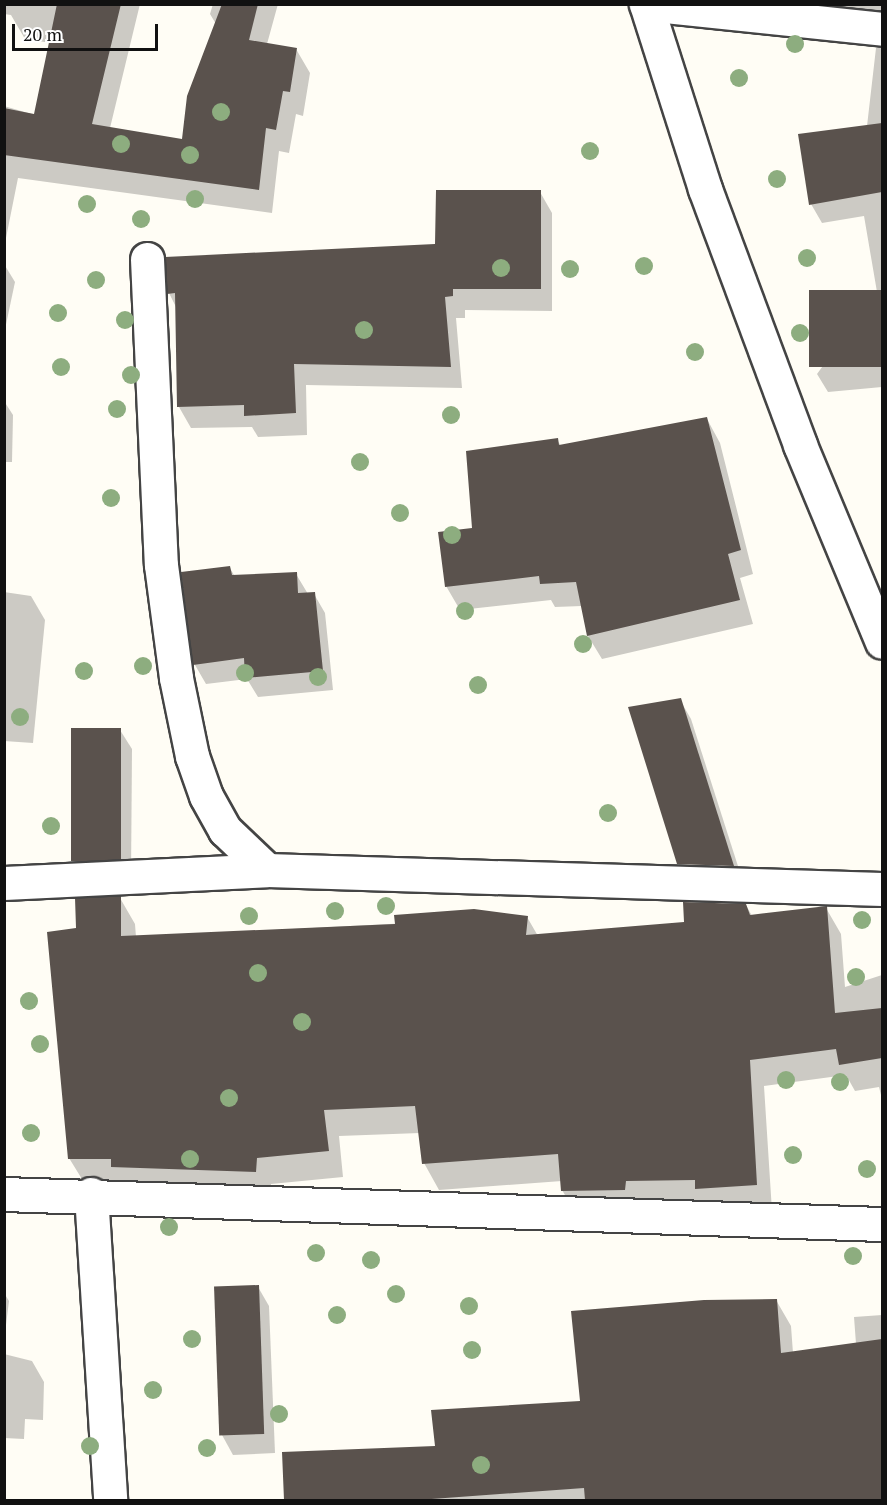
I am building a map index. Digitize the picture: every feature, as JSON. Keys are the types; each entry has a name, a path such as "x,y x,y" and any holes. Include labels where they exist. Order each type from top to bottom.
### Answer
{"street":[{"path":"882,29 646,5 729,256 800,445 882,642"},
{"path":"147,259 160,565 176,678 192,756 206,796 225,830 267,870"},
{"path":"4,884 267,870 882,889"},
{"path":"4,1194 91,1194 882,1224"},
{"path":"91,1194 110,1500"}],"building":[{"path":"57,4 121,4 92,124 182,139 187,96 222,4 258,4 249,40 297,48 290,92 283,91 276,130 266,128 259,190 4,155 4,108 34,114"},
{"path":"882,123 882,192 809,205 798,134"},
{"path":"436,190 541,190 541,289 453,289 453,296 445,297 451,367 294,364 296,413 244,416 244,405 177,407 175,293 167,294 165,257 435,244"},
{"path":"809,290 882,290 882,367 809,367"},
{"path":"707,417 741,550 728,554 740,600 587,636 576,582 540,584 539,576 445,587 438,532 472,528 466,451 558,438 559,445"},
{"path":"230,566 232,575 297,572 298,593 315,592 323,671 245,678 244,658 193,665 181,572"},
{"path":"681,698 734,866 677,864 628,707"},
{"path":"71,728 121,728 121,861 71,861"},
{"path":"121,896 121,936 395,924 394,915 474,909 528,916 526,935 684,922 683,902 746,904 750,915 827,906 835,1013 882,1008 882,1058 839,1065 836,1049 750,1060 757,1185 695,1189 695,1180 626,1181 625,1190 561,1191 558,1154 422,1164 415,1106 324,1110 329,1151 257,1158 256,1172 111,1167 111,1159 68,1159 47,932 76,928 75,898"},
{"path":"259,1285 264,1434 219,1435 214,1287"},
{"path":"777,1299 781,1353 882,1339 882,1500 585,1500 584,1488 418,1500 284,1500 282,1452 435,1446 431,1410 580,1401 571,1311 704,1300"}]}
